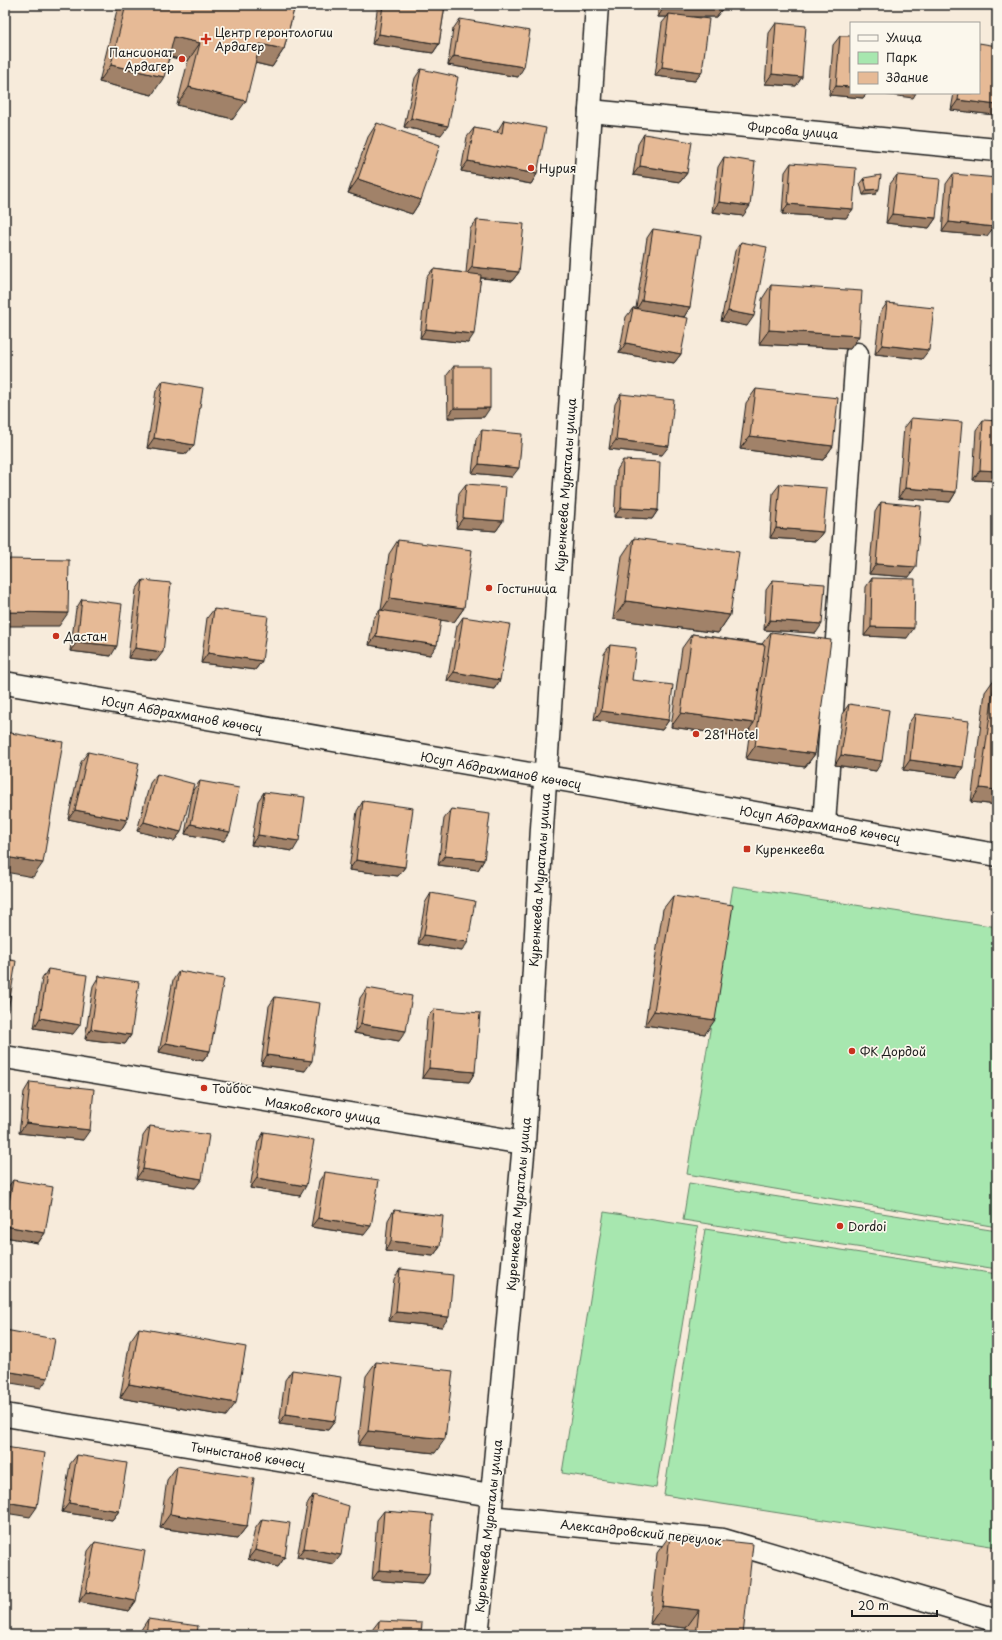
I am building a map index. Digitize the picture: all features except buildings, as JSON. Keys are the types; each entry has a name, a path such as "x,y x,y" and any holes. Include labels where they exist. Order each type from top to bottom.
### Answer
{"street":[{"name":"Куренкеева Мураталы улица","path":"478,1635 524,1143 546,777 597,5"},
{"name":"Фирсова улица","path":"590,111 997,150"},
{"path":"824,824 857,354"},
{"name":"Юсуп Абдрахманов көчөсү","path":"5,683 997,855"},
{"name":"Маяковского улица","path":"5,1058 524,1143"},
{"name":"Тыныстанов көчөсү","path":"5,1415 492,1495"},
{"name":"Александровский переулок","path":"490,1517 723,1540 997,1621"}],"green space":[{"name":"ФК Дордой","path":"733,886 997,927 997,1227 687,1174"},
{"name":"Dordoi","path":"689,1183 997,1231 997,1269 683,1220"},
{"path":"604,1212 698,1227 656,1488 562,1473"},
{"path":"705,1229 997,1274 997,1547 664,1495"}],"place":[{"name":"Центр геронтологии Ардагер","path":"206,39"},
{"name":"Пансионат Ардагер","path":"182,59"},
{"name":"Нурия","path":"531,168"},
{"name":"Гостиница","path":"489,588"},
{"name":"Дастан","path":"56,636"},
{"name":"281 Hotel","path":"696,734"},
{"name":"Куренкеева","path":"747,849"},
{"name":"ФК Дордой","path":"852,1051"},
{"name":"Тойбос","path":"204,1088"},
{"name":"Dordoi","path":"840,1226"}]}
